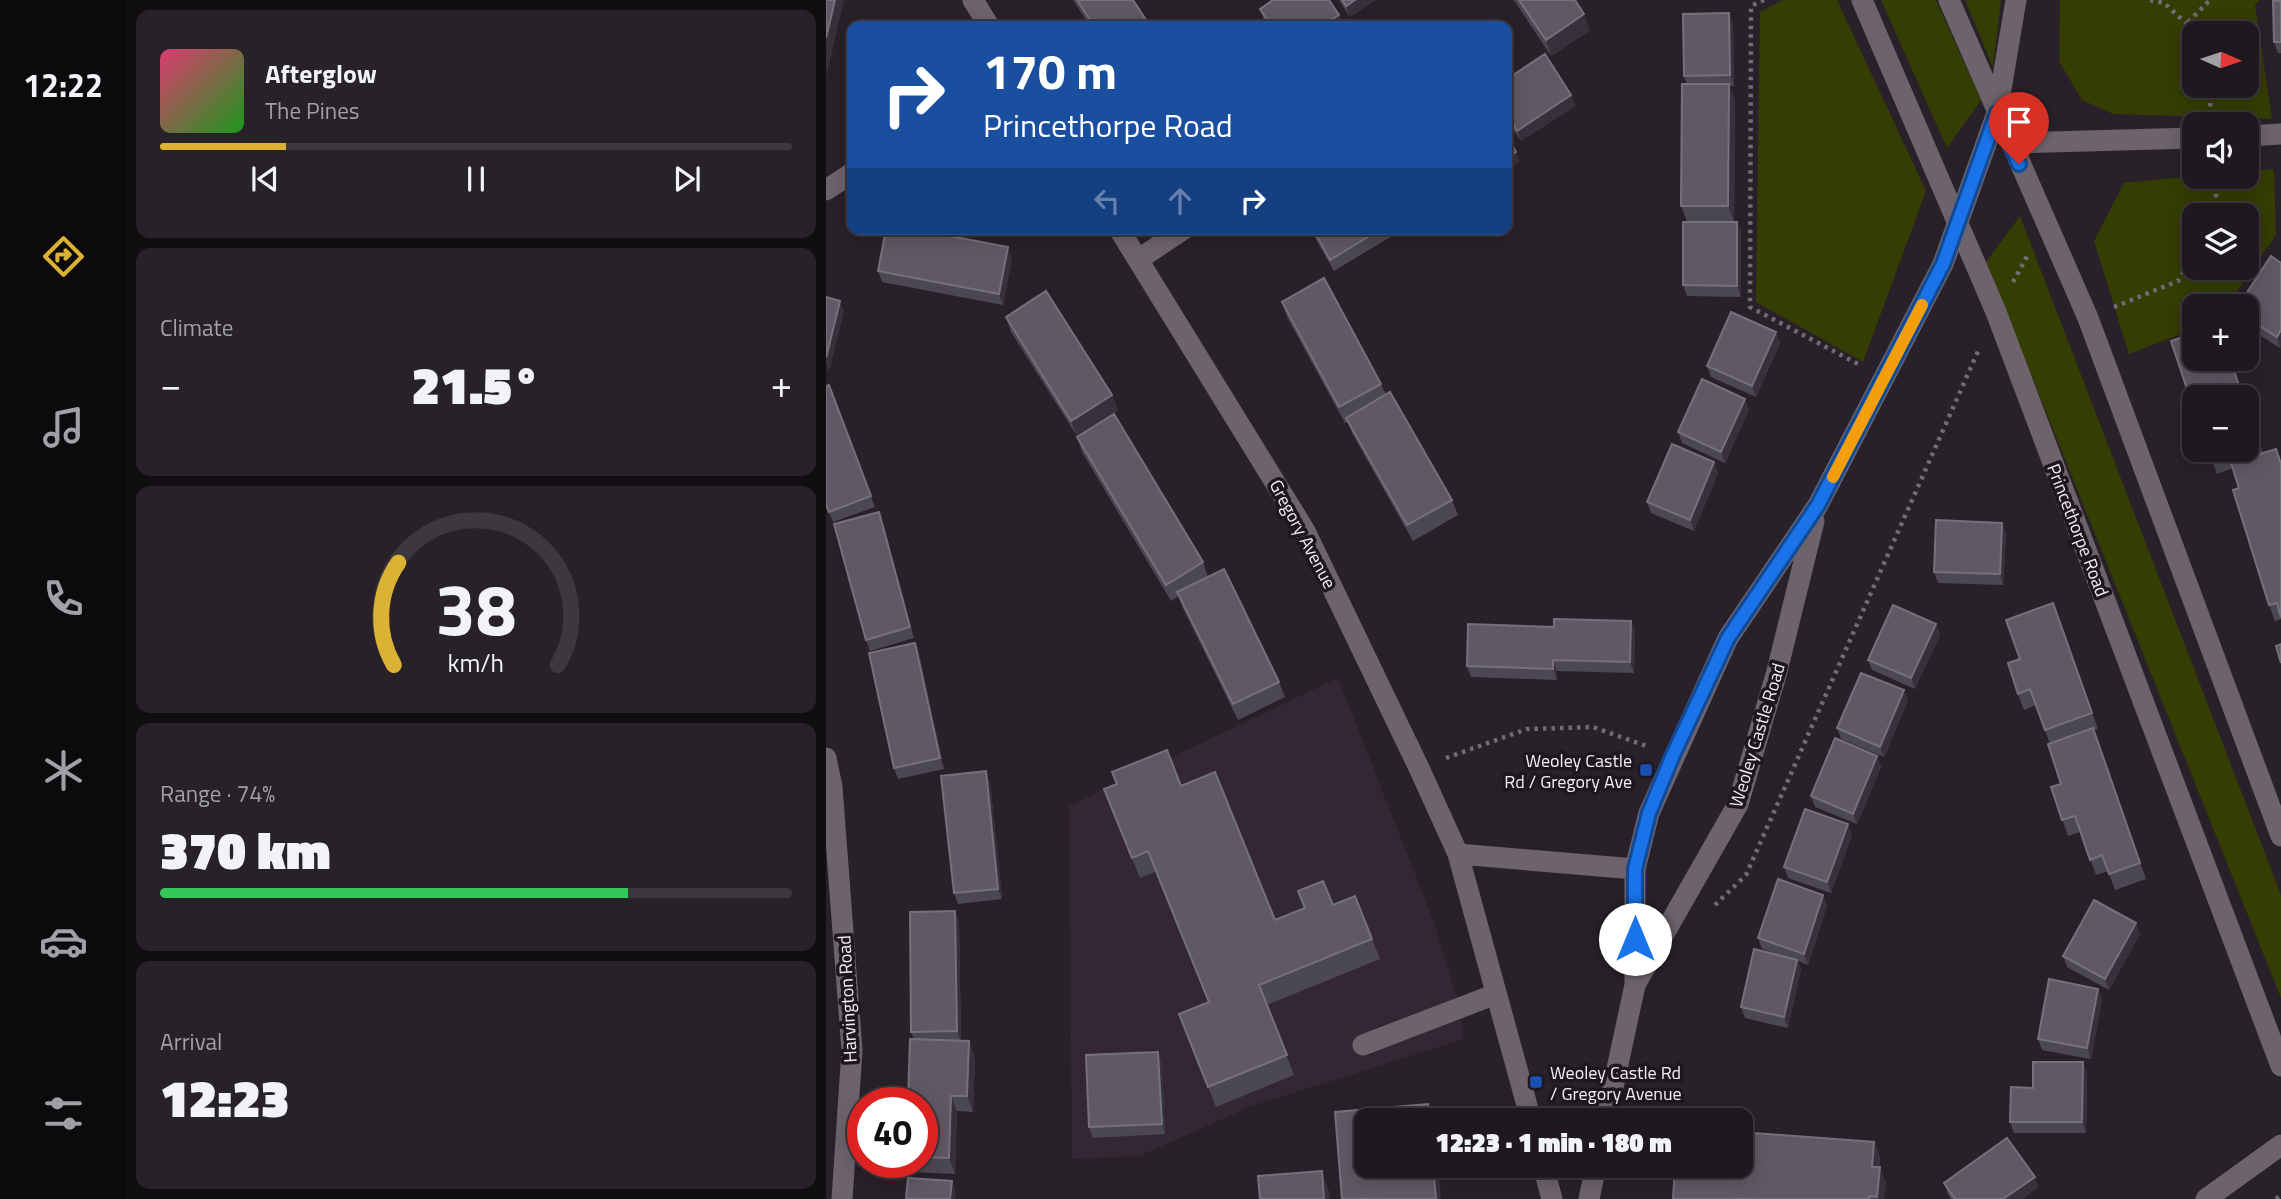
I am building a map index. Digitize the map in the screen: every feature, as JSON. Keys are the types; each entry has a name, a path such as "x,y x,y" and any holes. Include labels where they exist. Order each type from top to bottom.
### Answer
{"street":[{"path":"973,0 986,21"},
{"name":"Princethorpe Road","path":"1862,0 1996,312 2281,1066"},
{"path":"1950,0 2045,225 2088,318 2281,836"},
{"name":"Weoley Castle Road","path":"1609,1108 1635,985 1635,869 1649,813 1728,638 1818,505 1943,264 1997,113 2016,0"},
{"path":"2259,135 2281,134"},
{"path":"2011,144 2182,138"},
{"path":"826,190 847,176"},
{"name":"Gregory Avenue","path":"1123,235 1305,531 1419,768 1458,854 1528,1108"},
{"path":"1139,259 1175,235"},
{"name":"Weoley Castle Road","path":"1635,985 1738,804 1776,675 1818,505"},
{"name":"Harvington Road","path":"826,758 832,787 833,880 852,1050 842,1199"},
{"path":"1458,854 1635,869"},
{"path":"1363,1045 1496,994"},
{"path":"2207,1199 2281,1145"},
{"path":"1546,1178 1552,1199"},
{"path":"1589,1199 1593,1178"}],"path":[{"path":"1765,0 1751,6 1750,307 1885,379"},
{"path":"2150,0 2164,2 2187,21"},
{"path":"2189,21 2210,0"},
{"path":"1709,912 1746,875 1996,312 2045,225"},
{"path":"2088,318 2178,281 2182,274"},
{"path":"1419,768 1527,729 1593,727 1673,755"},
{"path":"2276,1199 2281,1195"}],"shaded area":[{"path":"1338,678 1435,925 1460,1009 1464,1039 1249,1107 1140,1156 1072,1159 1069,806"}],"green space":[{"path":"1783,0 1837,0 1926,191 1863,362 1756,302 1760,12"},
{"path":"1881,0 1936,0 1981,100 1947,148"},
{"path":"1965,0 2001,0 1993,67"},
{"path":"2060,0 2260,0 2255,5 2257,21 2182,21 2182,98 2259,98 2259,32 2272,119 2259,119 2259,112 2182,112 2182,116 2113,114 2082,100 2059,61"},
{"path":"2274,169 2276,235 2259,260 2259,203 2182,203 2182,280 2245,280 2235,294 2182,294 2182,334 2129,354 2094,241 2124,183 2182,177 2182,189 2259,189 2259,170"},
{"path":"2020,216 2281,895 2281,998 1986,262"}],"building":[{"path":"826,0 835,0 826,38"},
{"path":"1077,0 1133,0 1147,21 1091,21"},
{"path":"1273,0 1329,0 1339,15 1329,21 1268,21 1260,9"},
{"path":"1342,0 1355,0 1346,6"},
{"path":"1519,0 1575,0 1584,14 1546,40"},
{"path":"2273,1 2281,1 2281,42 2274,42"},
{"path":"1729,13 1730,75 1684,76 1683,14"},
{"path":"1545,54 1571,95 1517,131 1512,123 1512,76"},
{"path":"1682,84 1729,84 1728,206 1681,206"},
{"path":"1683,222 1737,222 1737,286 1683,285"},
{"path":"885,235 945,235 1008,247 999,294 878,271"},
{"path":"1316,235 1371,235 1330,260"},
{"path":"2271,256 2281,263 2281,330 2277,337 2259,326 2259,294 2246,294 2255,280 2259,280 2259,274"},
{"path":"1324,278 1381,384 1339,407 1282,302"},
{"path":"1046,291 1112,395 1071,421 1006,317"},
{"path":"826,297 840,301 826,358"},
{"path":"1731,312 1776,332 1752,386 1707,366"},
{"path":"2182,337 2182,371 2234,371 2239,385 2186,385 2171,341"},
{"path":"1702,379 1745,399 1721,452 1678,432"},
{"path":"829,385 871,496 829,512 826,505 826,386"},
{"path":"1390,392 1452,500 1407,525 1346,418"},
{"path":"1114,414 1203,562 1166,585 1077,437"},
{"path":"1672,444 1714,462 1690,520 1647,502"},
{"path":"2276,449 2281,464 2281,617 2277,603 2269,605 2233,490 2239,488 2231,463 2259,462 2259,454"},
{"path":"879,512 910,627 866,640 834,524"},
{"path":"1936,520 2002,523 2000,574 1934,572"},
{"path":"1224,569 1279,682 1233,704 1177,592"},
{"path":"2053,603 2092,713 2045,730 2030,689 2018,694 2008,663 2020,659 2006,620"},
{"path":"1893,605 1936,624 1911,678 1868,660"},
{"path":"1554,619 1631,621 1630,662 1553,660 1553,669 1467,666 1468,624 1554,627"},
{"path":"915,643 940,758 894,768 869,653"},
{"path":"2281,644 2281,663 2276,646"},
{"path":"1861,673 1904,690 1880,747 1837,728"},
{"path":"2093,728 2140,863 2109,874 2102,855 2090,860 2075,816 2062,820 2051,787 2061,784 2048,744"},
{"path":"1835,738 1877,756 1853,814 1811,796"},
{"path":"1167,750 1181,786 1215,772 1275,920 1305,908 1298,891 1323,881 1333,905 1355,896 1372,939 1259,985 1287,1055 1208,1087 1179,1014 1209,1002 1148,851 1132,858 1104,789 1117,784 1112,772"},
{"path":"986,771 998,889 954,893 941,776"},
{"path":"1805,809 1848,824 1827,882 1784,867"},
{"path":"1778,879 1823,895 1804,954 1758,938"},
{"path":"2094,900 2136,923 2105,979 2063,956"},
{"path":"955,911 957,1031 911,1032 910,912"},
{"path":"1754,949 1797,960 1784,1017 1741,1007"},
{"path":"2049,979 2098,989 2087,1048 2038,1039"},
{"path":"910,1039 969,1041 967,1096 951,1096 949,1158 938,1158 938,1087 908,1087"},
{"path":"1158,1052 1162,1124 1089,1127 1086,1055"},
{"path":"2033,1062 2083,1062 2082,1122 2010,1122 2011,1087 2033,1088"},
{"path":"1428,1104 1428,1108 1382,1108"},
{"path":"1354,1110 1354,1178 1434,1178 1436,1199 1342,1199 1335,1112"},
{"path":"1753,1133 1874,1142 1872,1167 1880,1167 1877,1197 1869,1196 1869,1199 1673,1199 1674,1178 1753,1178"},
{"path":"2007,1138 2035,1177 2003,1199 1955,1199 1944,1183"},
{"path":"1322,1171 1324,1199 1260,1199 1258,1176"},
{"path":"908,1178 952,1181 950,1199 906,1199"}],"slow traffic":[{"path":"1833,477 1922,305"}],"place":[{"name":"Weoley Castle Rd / Gregory Ave","path":"1646,770"},
{"name":"Weoley Castle Rd / Gregory Avenue","path":"1536,1082"}],"route":[{"path":"1635,939 1635,869 1649,813 1673,755 1728,638 1818,505 1885,379 1943,264 1997,113 2019,164"}]}
